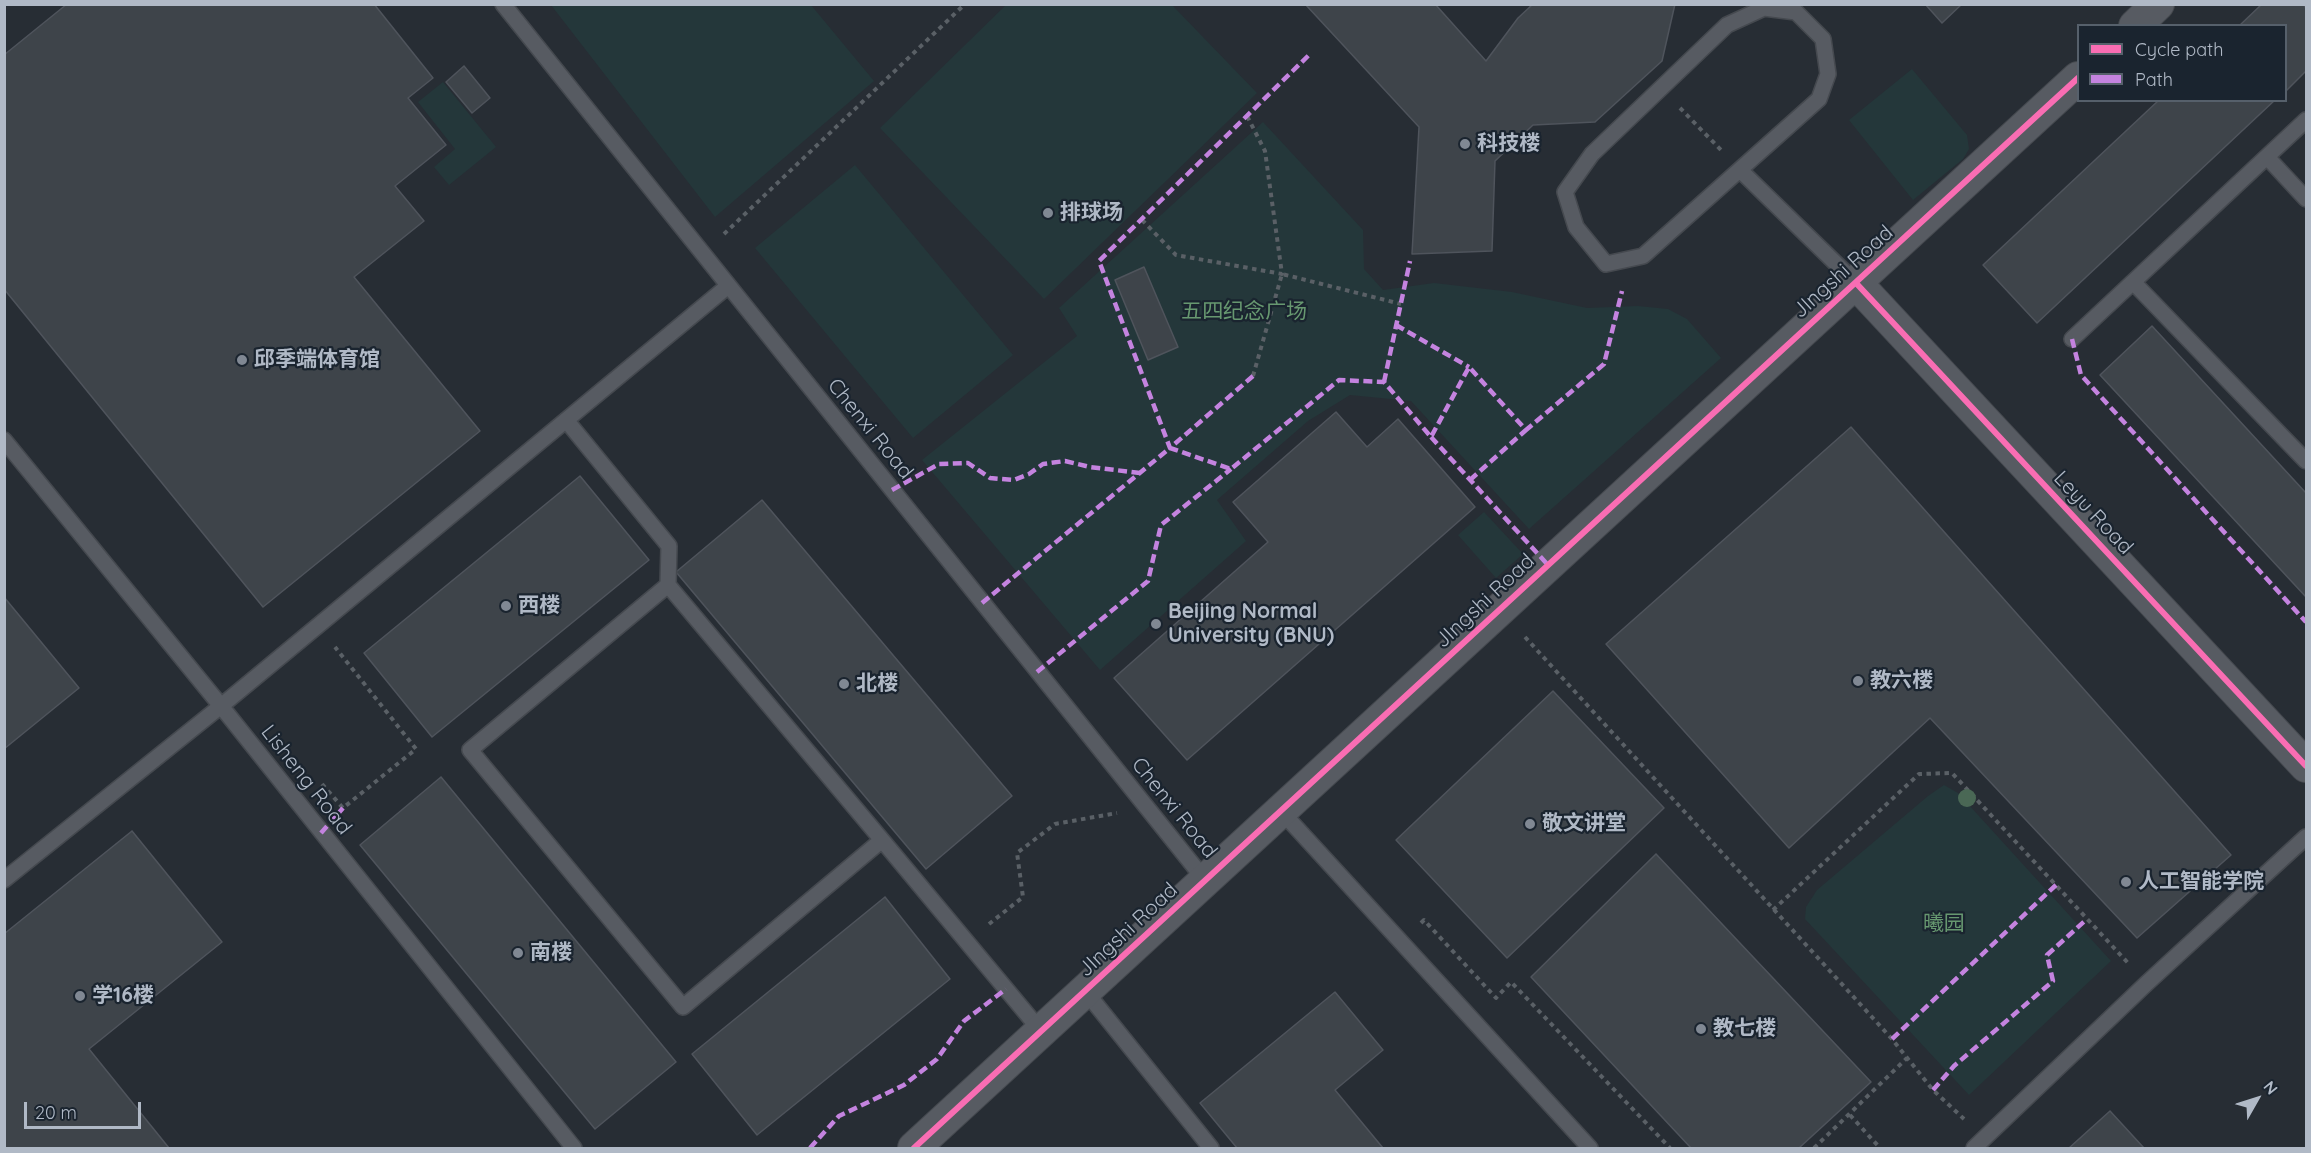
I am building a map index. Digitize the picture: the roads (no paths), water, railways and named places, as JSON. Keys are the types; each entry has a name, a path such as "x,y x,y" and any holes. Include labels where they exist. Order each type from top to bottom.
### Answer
{"street":[{"path":"2137,24 2158,4"},
{"name":"JIngshi Road","path":"914,1149 2077,80"},
{"name":"Leyu Road","path":"1856,283 2307,766"}],"lane":[{"name":"Chenxi Road","path":"502,4 1205,880"},
{"path":"1764,8 1796,12 1823,39 1828,74 1819,99 1740,170 1644,256 1606,264 1576,227 1565,192 1592,154 1727,25 1764,8"},
{"path":"2072,339 2307,120"},
{"path":"2267,157 2307,199"},
{"path":"1740,170 1856,283"},
{"path":"2133,282 2307,461"},
{"path":"4,880 221,706 728,286"},
{"path":"566,420 669,546 668,585 1041,1031"},
{"name":"Lisheng Road","path":"4,440 221,706 574,1149"},
{"path":"668,585 470,750 683,1007 882,840"},
{"path":"1281,811 1590,1149"},
{"path":"1979,1144 2147,983 2307,837"},
{"path":"1086,992 1211,1149"}],"place":[{"name":"科技楼","path":"1465,144"},
{"name":"排球场","path":"1048,213"},
{"name":"邱季端体育馆","path":"242,360"},
{"name":"西楼","path":"506,606"},
{"name":"Beijing Normal University (BNU)","path":"1156,624"},
{"name":"教六楼","path":"1858,681"},
{"name":"北楼","path":"844,684"},
{"name":"敬文讲堂","path":"1530,824"},
{"name":"人工智能学院","path":"2126,882"},
{"name":"南楼","path":"518,953"},
{"name":"学16楼","path":"80,996"},
{"name":"教七楼","path":"1701,1029"}],"park label":[{"name":"五四纪念广场","path":"1244,312"},
{"name":"曦园","path":"1944,924"}]}
